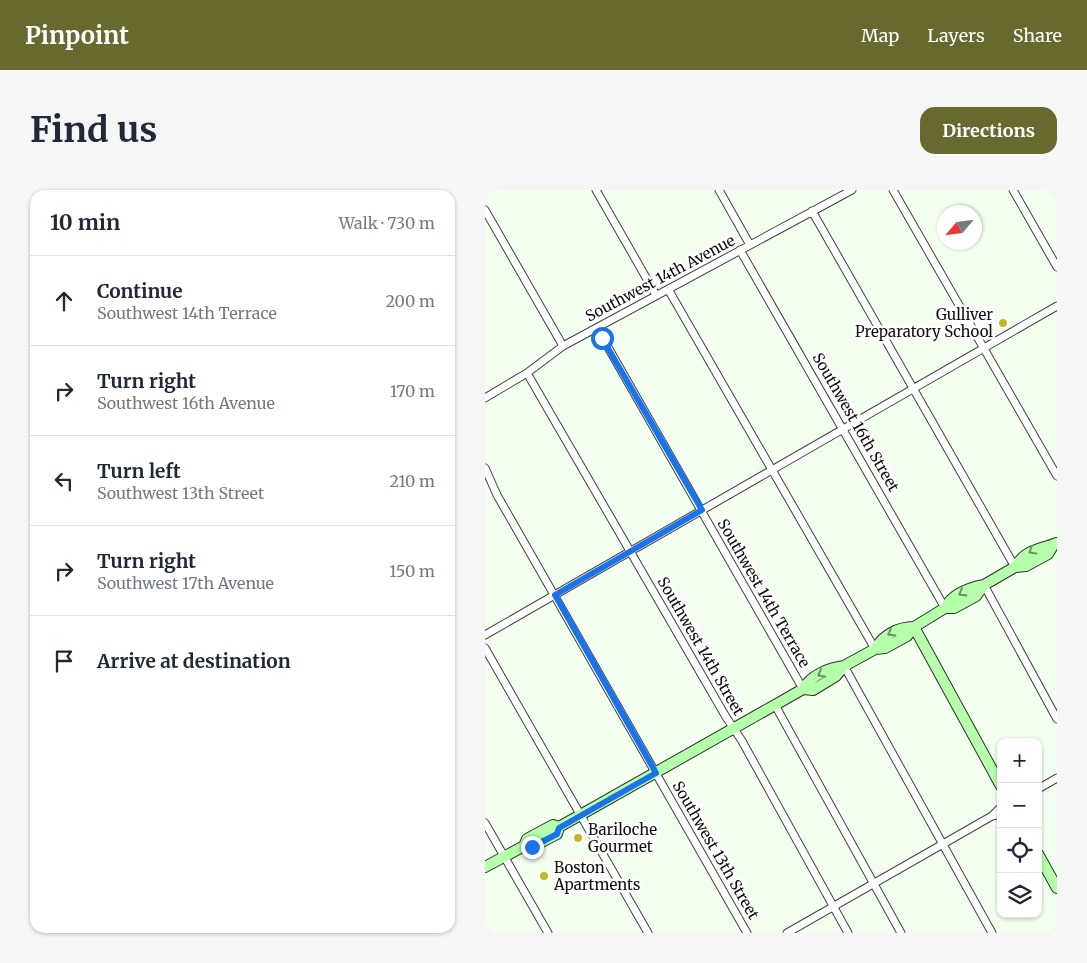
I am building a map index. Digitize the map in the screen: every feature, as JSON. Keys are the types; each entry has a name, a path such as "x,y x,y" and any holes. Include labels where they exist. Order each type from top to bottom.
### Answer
{"main road":[{"path":"485,867 524,846 532,847 557,834 559,828 803,689 813,690 836,676 844,666 875,649 885,648 907,636 913,627 945,608 954,608 976,596 984,585 1015,567 1026,566 1048,554 1056,546"},
{"path":"913,627 997,783"},
{"path":"1042,861 1057,888"}],"street":[{"path":"596,190 656,295"},
{"path":"719,190 750,245"},
{"name":"Southwest 14th Avenue","path":"485,398 527,373 563,346 812,211 843,192 852,190"},
{"path":"893,190 1057,476"},
{"path":"1013,190 1057,267"},
{"path":"485,210 563,346"},
{"path":"812,211 1015,567"},
{"name":"Southwest 16th Street","path":"740,250 945,608"},
{"path":"668,289 875,649"},
{"path":"485,635 914,390 1057,306"},
{"name":"Southwest 14th Terrace","path":"597,328 803,689"},
{"name":"Southwest 14th Street","path":"527,373 733,729 848,933"},
{"name":"Southwest 13th Street","path":"485,468 497,495 747,932"},
{"path":"984,585 1057,719"},
{"path":"485,648 648,933"},
{"path":"844,666 992,933"},
{"path":"775,705 901,933"},
{"path":"1042,787 1057,778"},
{"path":"992,816 997,810"},
{"path":"787,933 997,815"},
{"path":"485,823 548,933"}],"place":[{"name":"Gulliver Preparatory School","path":"1003,323"},
{"name":"Bariloche Gourmet","path":"578,838"},
{"name":"Boston Apartments","path":"544,876"}],"route":[{"path":"532,847 557,834 559,828 656,773 555,595 702,510 602,338"}]}
